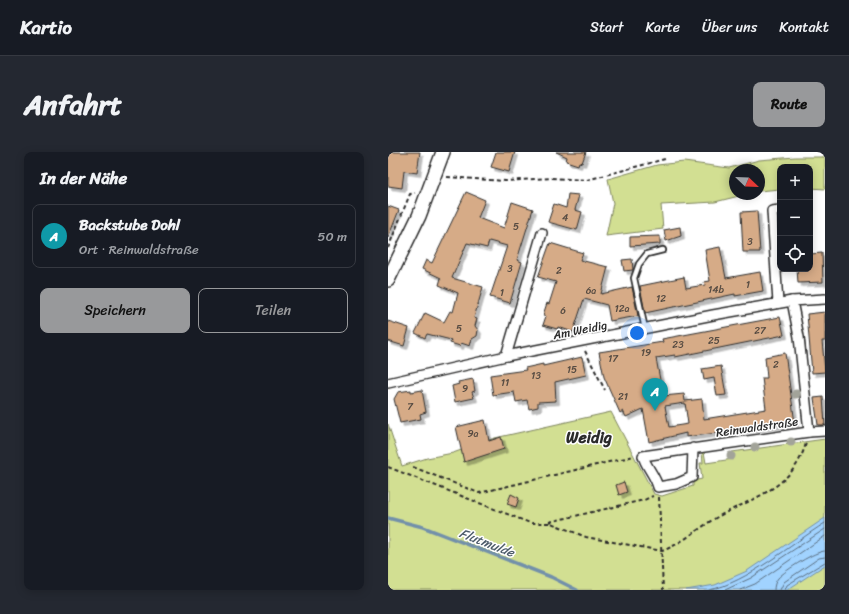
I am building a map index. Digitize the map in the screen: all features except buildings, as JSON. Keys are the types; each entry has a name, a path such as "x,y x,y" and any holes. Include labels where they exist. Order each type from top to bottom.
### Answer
{"main road":[{"path":"388,280 435,177 443,152"}],"street":[{"path":"777,210 772,211 778,303"},
{"path":"506,356 542,233"},
{"name":"Am Weidig","path":"388,382 506,356 778,303 825,299"},
{"path":"792,301 799,337 809,432"},
{"name":"Reinwaldstraße","path":"641,455 825,430"},
{"path":"641,455 655,478 658,489 692,478 693,448"}],"lane":[{"path":"646,329 634,278 639,264 647,254 663,250"}],"path":[{"path":"435,177 505,181 551,178 587,180 665,159"},
{"path":"388,248 410,194 429,189"},
{"path":"581,342 605,390"},
{"path":"388,468 530,523 551,523 586,537 662,551 671,548 719,516 758,498 779,483 789,474 798,462 809,432"},
{"path":"413,467 480,494 641,455"},
{"path":"658,489 663,590"},
{"path":"545,523 644,500 658,489"}],"green space":[{"path":"795,157 825,157 825,189 813,188 813,164 777,164 777,189 765,190 765,164 744,164 759,160"},
{"path":"684,162 729,168 729,198 715,202 661,205 663,229 606,236 613,203 608,179 657,165"},
{"path":"611,412 654,494 662,496 693,486 693,481 702,479 700,463 703,463 702,452 704,452 706,463 733,459 732,452 825,439 825,590 388,590 388,424 402,466 427,458 453,453 495,438"}],"water":[{"path":"825,518 825,565 787,590 686,590 715,585 747,571"}],"waterway":[{"name":"Flutmulde","path":"388,518 423,527 551,577 577,590"}],"place":[{"name":"Backstube Dohl","path":"655,411"}],"district":[{"name":"Weidig","path":"589,437"}]}
